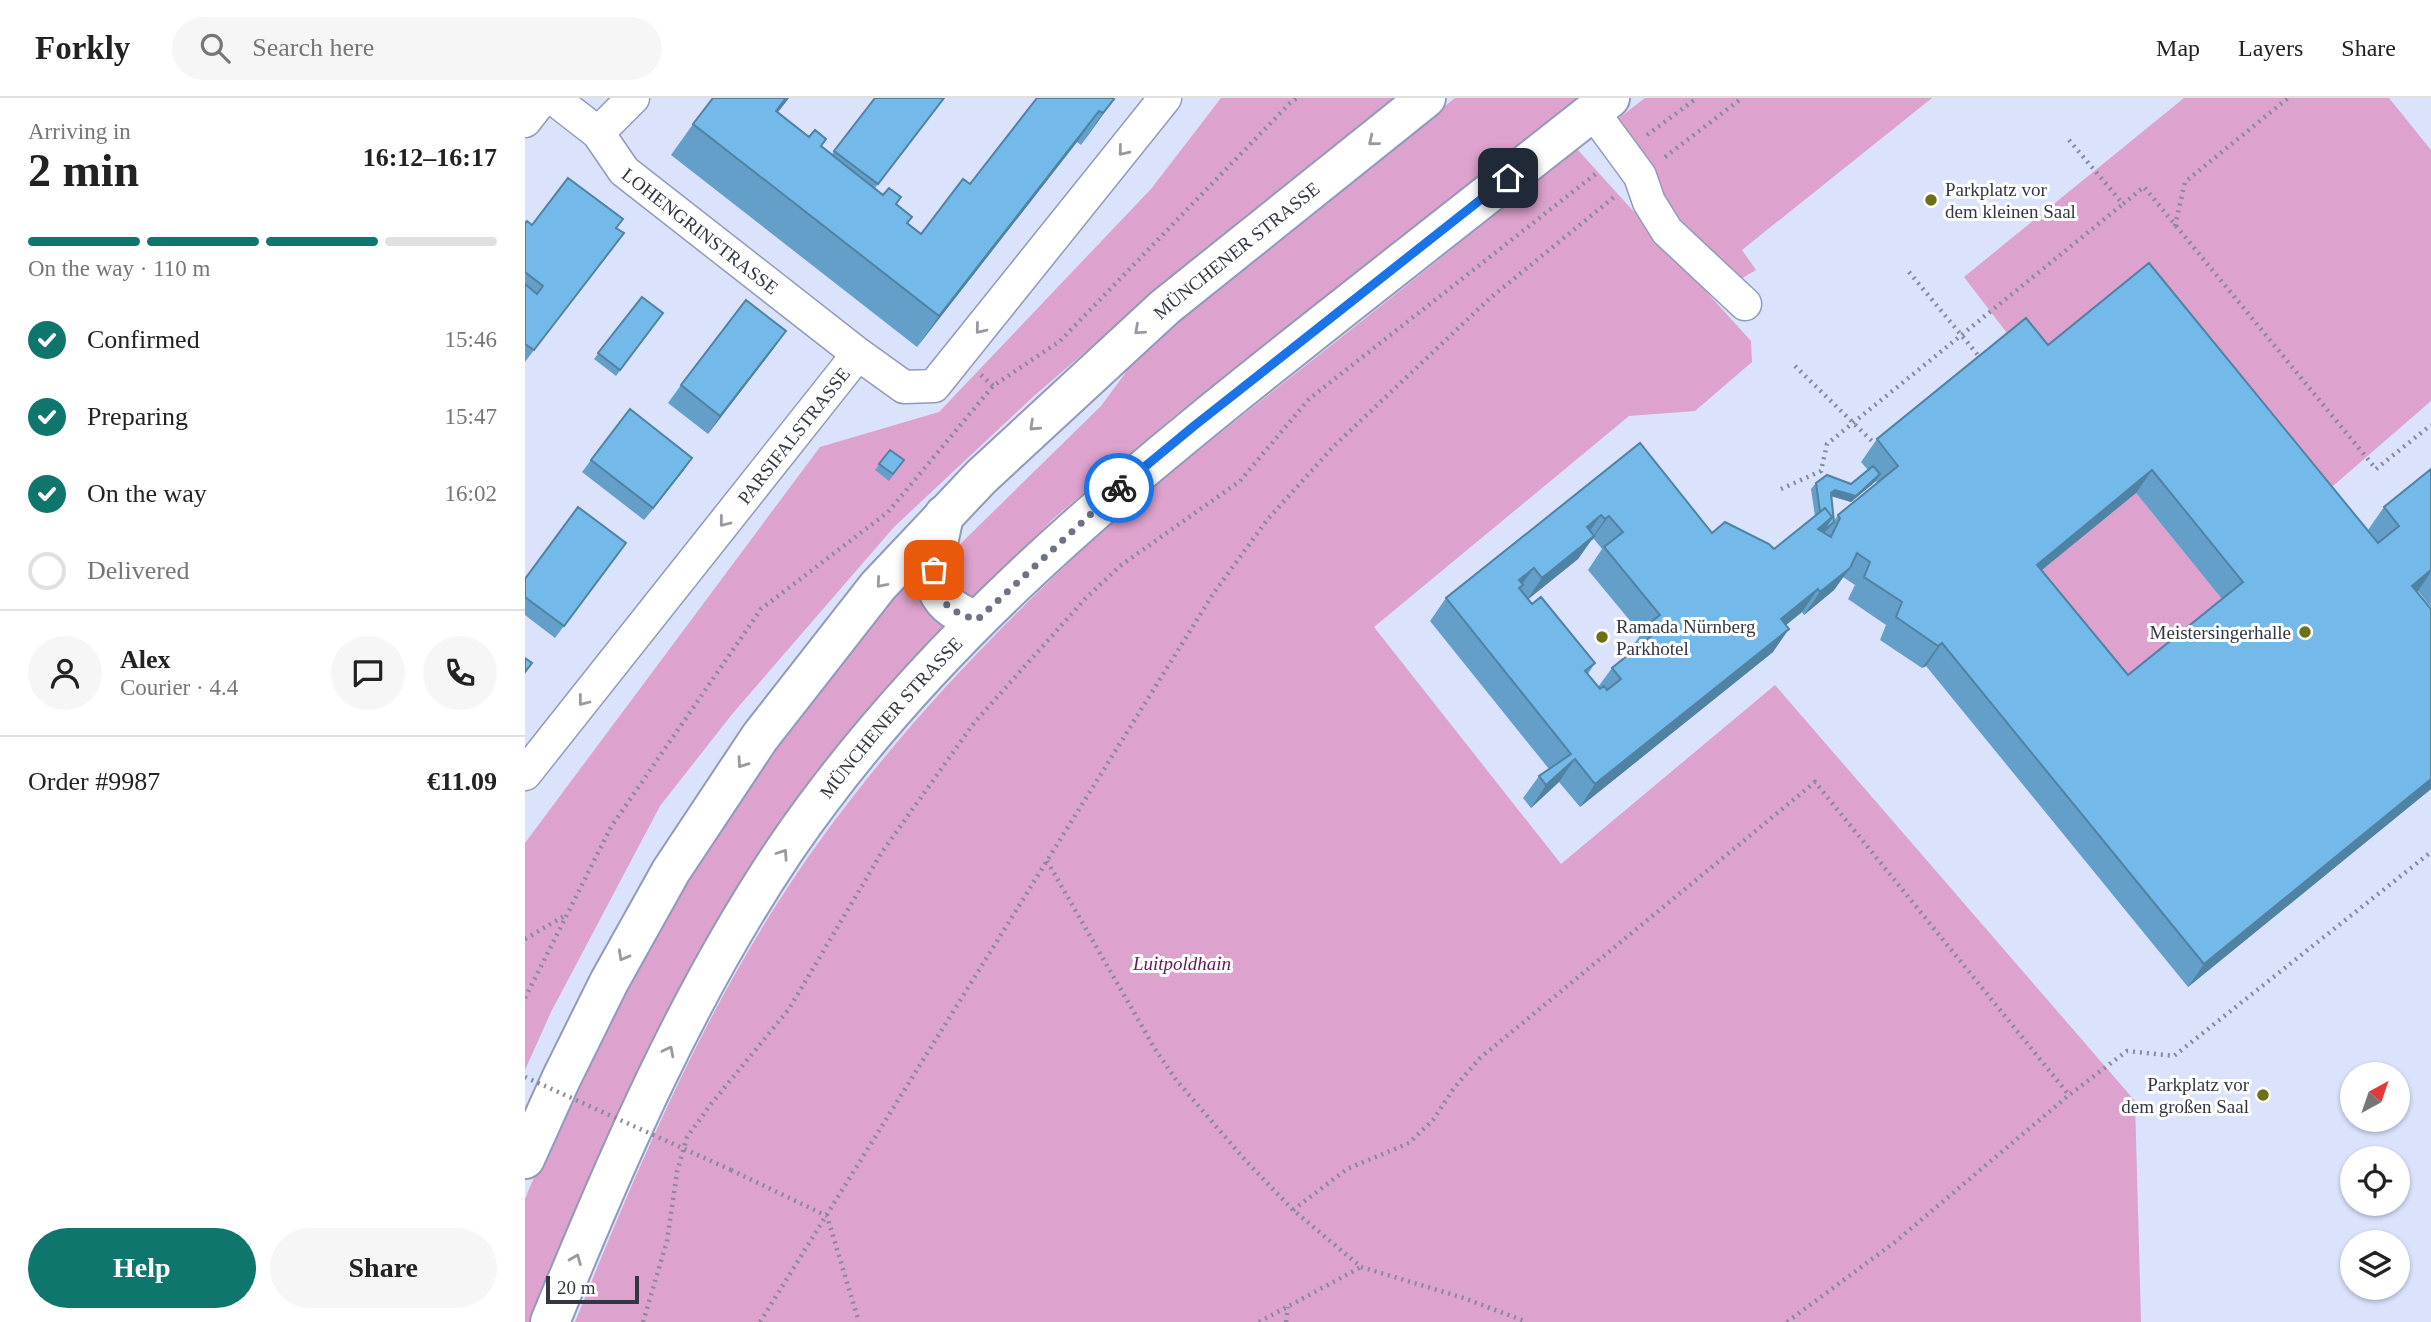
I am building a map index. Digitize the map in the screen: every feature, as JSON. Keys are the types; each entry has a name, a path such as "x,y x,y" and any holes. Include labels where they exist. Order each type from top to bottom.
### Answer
{"main road":[{"name":"MÜNCHENER STRASSE","path":"525,1159 608,982 694,835 743,761 809,672 878,586 944,515 1023,437 1164,307 1426,98"},
{"name":"MÜNCHENER STRASSE","path":"550,1322 613,1171 694,1003 788,846 854,757 914,687 977,620 1077,526 1153,460 1602,105"},
{"path":"944,515 934,570 938,591 948,607 977,620"}],"street":[{"path":"525,121 543,98"},
{"name":"LOHENGRINSTRASSE","path":"553,98 599,133 624,171 858,355"},
{"path":"599,133 633,98"},
{"name":"PARSIFALSTRASSE","path":"525,774 858,355 904,387 934,386 1165,98"},
{"path":"1602,105 1649,202 1667,231 1745,304"}],"path":[{"path":"760,1322 1213,594 1267,520 1334,446 1631,165 1697,98"},
{"path":"643,1322 667,1241 677,1172 687,1137 789,1009 882,852 974,723 1085,599 1120,566 1240,481 1309,399 1631,165 1742,98"},
{"path":"2175,226 2185,183 2288,98"},
{"path":"2069,140 2123,204"},
{"path":"1781,489 1821,471 1827,444 2144,187 2376,470 2431,425"},
{"path":"1909,272 1984,362"},
{"path":"1795,366 1879,448"},
{"path":"1293,1210 1347,1169 1409,1143 1433,1120 1454,1088 1480,1058 1815,782 2069,1095"},
{"path":"1787,1322 1895,1242 2069,1095 2127,1051 2174,1056 2431,852"},
{"path":"1047,861 1155,1049 1177,1081 1293,1210 1361,1267 1464,1298 1527,1322"},
{"path":"525,939 566,915"},
{"path":"525,1077 827,1216 859,1322"},
{"path":"1259,1322 1361,1267"},
{"path":"1286,1322 1289,1306"}],"green space":[{"path":"1221,98 1396,98 1161,287 1035,395 894,527 733,713 660,806 551,1012 525,1070 525,843 820,447 939,412 1151,189"},
{"path":"1455,98 1579,98 1173,417 1053,519 940,631 878,699 751,867 683,982 628,1091 573,1215 530,1322 525,1322 525,1199 529,1189 579,1078 644,951 716,830 772,747 891,598 945,559 1101,406 1149,341"},
{"path":"1645,98 1932,98 1742,250 1756,270 1739,280 1593,138"},
{"path":"2184,98 2389,98 2431,150 2431,401 2311,505 2033,367 1964,277"},
{"name":"Luitpoldhain","path":"1577,149 1751,341 1752,362 1695,411 1629,416 1374,627 1561,864 1775,685 2135,1101 2141,1322 575,1322 645,1156 724,993 786,890 818,844 851,799 923,712 1000,629 1140,499"},
{"path":"2136,493 2227,605 2112,698 2021,587"}],"building":[{"path":"713,98 786,98 776,111 809,137 815,130 826,139 821,146 883,195 889,188 901,197 896,204 912,217 907,223 921,234 963,179 970,184 1037,98 1114,99 1103,113 1099,111 939,316 693,124"},
{"path":"875,98 944,98 878,184 834,151"},
{"path":"568,178 623,219 616,228 624,233 534,350 525,344 525,284 537,294 543,286 525,272 525,223 527,221 532,225"},
{"name":"Meistersingerhalle","path":"2149,263 2378,543 2399,526 2384,507 2431,469 2431,570 2412,586 2431,609 2431,779 2204,964 1942,643 1938,646 1896,617 1902,602 1864,577 1870,562 1857,553 1850,568 1820,592 1818,589 1781,619 1789,629 1595,784 1575,759 1546,785 1539,776 1571,754 1446,598 1640,443 1712,533 1725,522 1774,549 1825,508 1832,517 1818,529 1831,537 1840,518 1838,515 1898,466 1877,439 2026,318 2048,345","holes":["2152,470 2243,582 2128,675 2037,565","1601,515 1605,519 1609,516 1623,532 1604,547 1660,615 1647,625 1655,633 1612,668 1621,679 1607,690 1604,686 1600,689 1585,671 1595,663 1541,597 1532,604 1519,588 1523,585 1519,580 1534,568 1542,578 1594,536 1587,527"]},
{"path":"642,297 663,313 620,370 598,353"},
{"path":"746,300 786,331 720,416 681,385"},
{"path":"630,409 692,458 653,508 591,460"},
{"path":"890,450 904,460 893,474 879,464"},
{"path":"1873,466 1880,474 1856,496 1835,490 1831,493 1834,522 1822,532 1832,517 1825,508 1820,512 1816,483 1827,475 1851,484"},
{"path":"578,507 626,543 564,626 525,597 525,579"},
{"path":"525,658 532,663 525,672"}],"way so far":[{"path":"934,570 938,591 948,607 977,620 1119,488"}],"place":[{"name":"Parkplatz vor dem kleinen Saal","path":"1931,200"},
{"name":"Meistersingerhalle","path":"2305,632"},
{"name":"Ramada Nürnberg Parkhotel","path":"1602,637"},
{"name":"Parkplatz vor dem großen Saal","path":"2263,1095"}],"route":[{"path":"1119,488 1508,178"}]}
